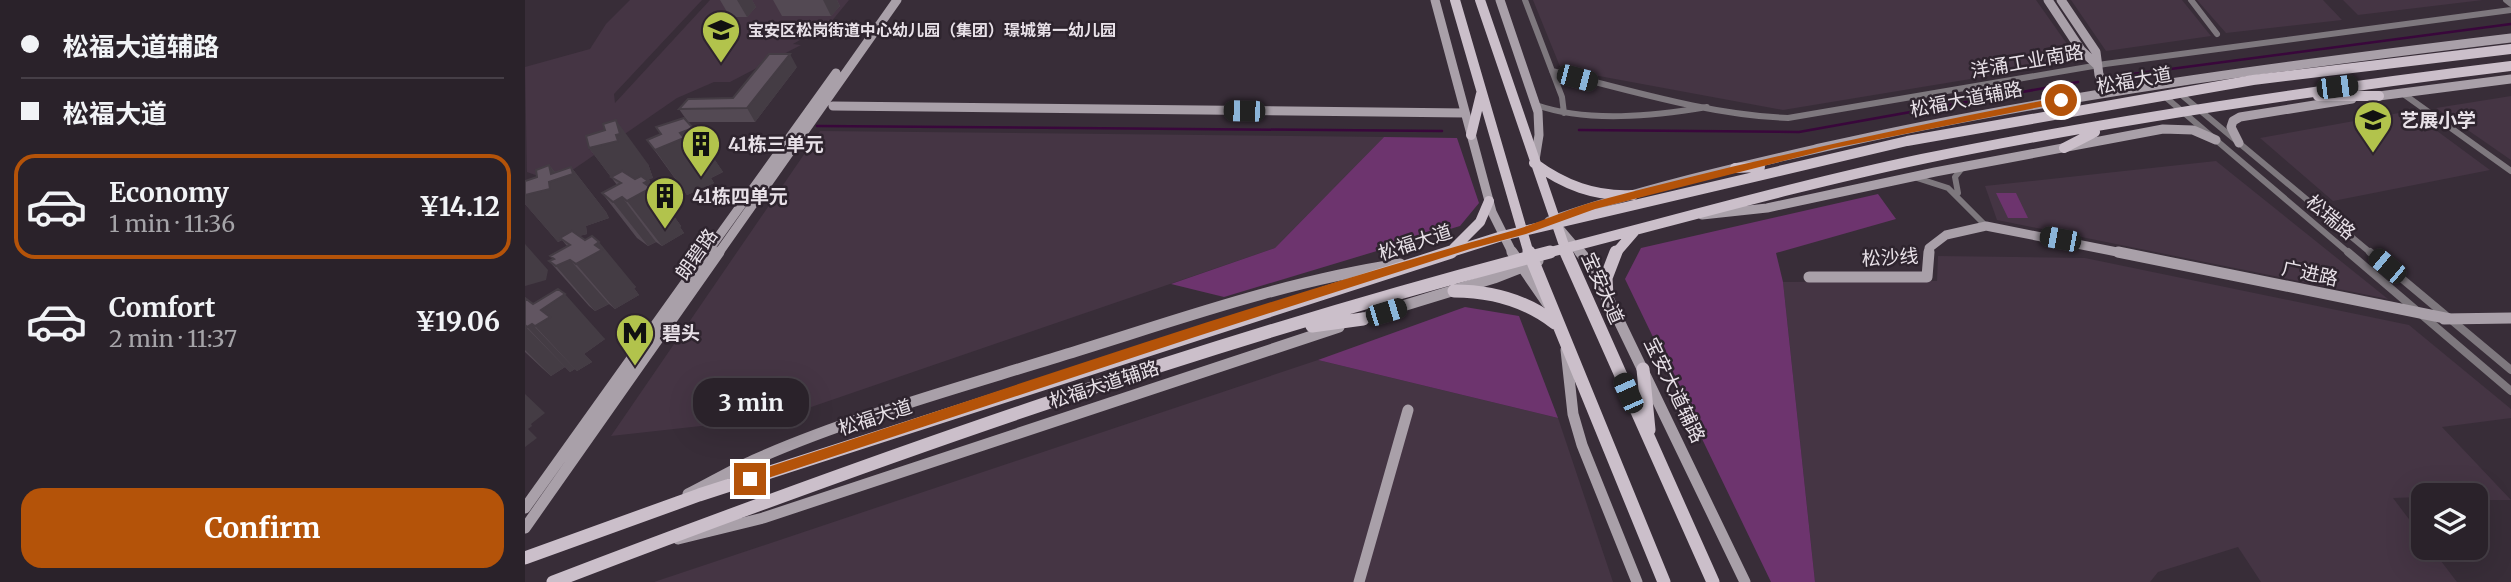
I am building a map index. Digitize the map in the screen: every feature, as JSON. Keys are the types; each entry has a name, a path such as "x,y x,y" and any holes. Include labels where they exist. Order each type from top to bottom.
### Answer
{"main road":[{"name":"朗碧路","path":"525,509 889,0"},
{"name":"朗碧路","path":"525,528 897,0"},
{"path":"1435,0 1489,201 1502,236 1525,263 1549,306 1664,582"},
{"path":"1449,0 1461,19"},
{"path":"1455,0 1522,232 1525,263"},
{"name":"宝安大道","path":"1482,0 1555,222 1570,247 1650,441 1713,582"},
{"path":"1500,0 1536,105 1539,123 1534,163 1585,191 1633,195"},
{"path":"2048,0 2081,50 2097,65"},
{"path":"2061,0 2097,52 2099,75 2111,91"},
{"name":"松福大道辅路","path":"1555,222 1633,195 1887,133 2111,91 2262,68 2511,38"},
{"name":"松福大道","path":"525,558 664,508 1090,366 1450,251 1555,222 1907,141 2162,94 2511,49"},
{"name":"松福大道","path":"553,582 951,436 1270,332 1525,263 1570,247 1638,229 1895,165 2198,108 2511,66"},
{"path":"2239,143 2231,127 2239,117 2511,79"},
{"path":"2209,87 2228,103"},
{"path":"1471,135 1481,90"},
{"path":"2265,97 2379,96"},
{"path":"833,106 1465,113"},
{"path":"2064,148 2110,125"},
{"path":"1685,217 1767,208 2168,128 2193,130 2216,140"},
{"path":"1735,168 1796,165"},
{"path":"1450,251 1480,222 1489,201"},
{"name":"广进路","path":"1986,226 2021,237 2392,315 2450,319 2511,318"},
{"name":"松沙线","path":"1809,277 1927,277 1929,248 1946,235 1986,226"},
{"path":"1607,296 1606,277 1611,262 1621,245 1638,229"},
{"name":"宝安大道辅路","path":"1570,247 1594,269 1745,582"},
{"name":"松福大道辅路","path":"664,508 753,460 831,431 1274,289 1337,273 1416,262"},
{"name":"松福大道辅路","path":"651,544 696,536 763,518 1454,291 1525,263"},
{"path":"1454,291 1485,292 1511,299 1541,313 1556,324"},
{"path":"1270,332 1363,319"},
{"path":"1566,347 1573,414 1582,445 1637,582"},
{"path":"1643,369 1650,441"},
{"path":"1359,582 1408,410"}],"street":[{"path":"1525,0 1562,97 1561,113"},
{"path":"2191,0 2217,34"},
{"path":"2506,0 2511,4"},
{"name":"洋涌工业南路","path":"1552,71 1626,90 1711,107 1765,117 1795,117 2097,65 2511,10"},
{"name":"松瑞路","path":"2178,92 2511,370"},
{"path":"2402,93 2511,171"},
{"name":"松瑞路","path":"2162,94 2511,390"},
{"path":"1536,105 1561,113 1667,112 1711,107"},
{"path":"1539,123 1561,113"},
{"path":"1958,193 1955,177 1963,167"},
{"path":"1907,178 1934,180 1958,193 1986,226"}],"shaded area":[{"path":"630,0 702,0 614,94 615,103 710,0 849,0 831,22 793,44 801,45 730,82 714,82 677,98 555,182 527,172 525,67 590,49 606,24"},
{"path":"1533,0 2036,0 2079,61 1783,110 1561,69"},
{"path":"2071,0 2182,0 2211,36 2106,51"},
{"path":"2197,0 2323,0 2342,20 2226,33"},
{"path":"2343,0 2483,0 2358,15"},
{"path":"2511,96 2511,160 2436,108"},
{"name":"艺展小学","path":"2410,111 2490,170 2333,201 2260,138"},
{"path":"820,131 1384,137 1275,248 782,417 611,436"},
{"path":"1384,137 1457,138 1479,203 1460,226 1224,297 1171,284 1275,248"},
{"path":"2216,161 2388,299 1997,220 1985,186"},
{"path":"1996,193 2016,193 2028,218 2008,218"},
{"path":"1878,194 1896,219 1776,253 1783,282 1815,582 1771,582 1625,279 1641,248"},
{"path":"1938,256 2085,258 2409,325 2511,409 2511,418 2442,427 2511,500 2488,500 2488,483 2411,483 2411,497 2393,498 2411,522 2411,560 2440,560 2457,582 2261,582 2238,547 2158,572 2150,582 1815,582 1783,282 1937,281"},
{"path":"1465,307 1519,316 1558,418 1318,360"},
{"path":"1318,360 1558,418 1613,582 654,582"}],"building":[{"path":"769,54 790,54 747,108 679,109 688,99 733,98"},
{"path":"684,118 693,128 680,133 684,138 655,150 647,140 661,134 656,127"},
{"path":"616,120 620,134 616,135 618,141 589,148 586,136 605,130 603,124"},
{"path":"549,165 551,174 571,167 573,174 549,182 550,189 525,195 525,181 537,177 536,170"},
{"path":"622,171 635,179 641,176 648,181 644,183 651,188 627,201 622,197 613,202 602,193 621,183 611,177"},
{"path":"572,231 585,240 592,236 599,242 595,245 602,250 576,264 570,260 556,266 549,261 554,259 550,256 570,245 560,238"},
{"path":"558,289 565,294 541,310 550,317 535,326 532,324 527,327 525,298 533,304"}],"waterway":[{"path":"2125,75 2511,24"},
{"path":"1579,130 1799,132 2078,82"},
{"path":"817,126 1442,131"}],"place":[{"name":"宝安区松岗街道中心幼儿园（集团）璟城第一幼儿园","path":"721,64"},
{"name":"艺展小学","path":"2373,154"},
{"name":"41栋三单元","path":"701,178"},
{"name":"41栋四单元","path":"665,230"},
{"name":"碧头","path":"635,367"}],"route":[{"path":"750,479 1190,334 1468,246 1522,232 1592,206 1887,133 2061,100"}]}
